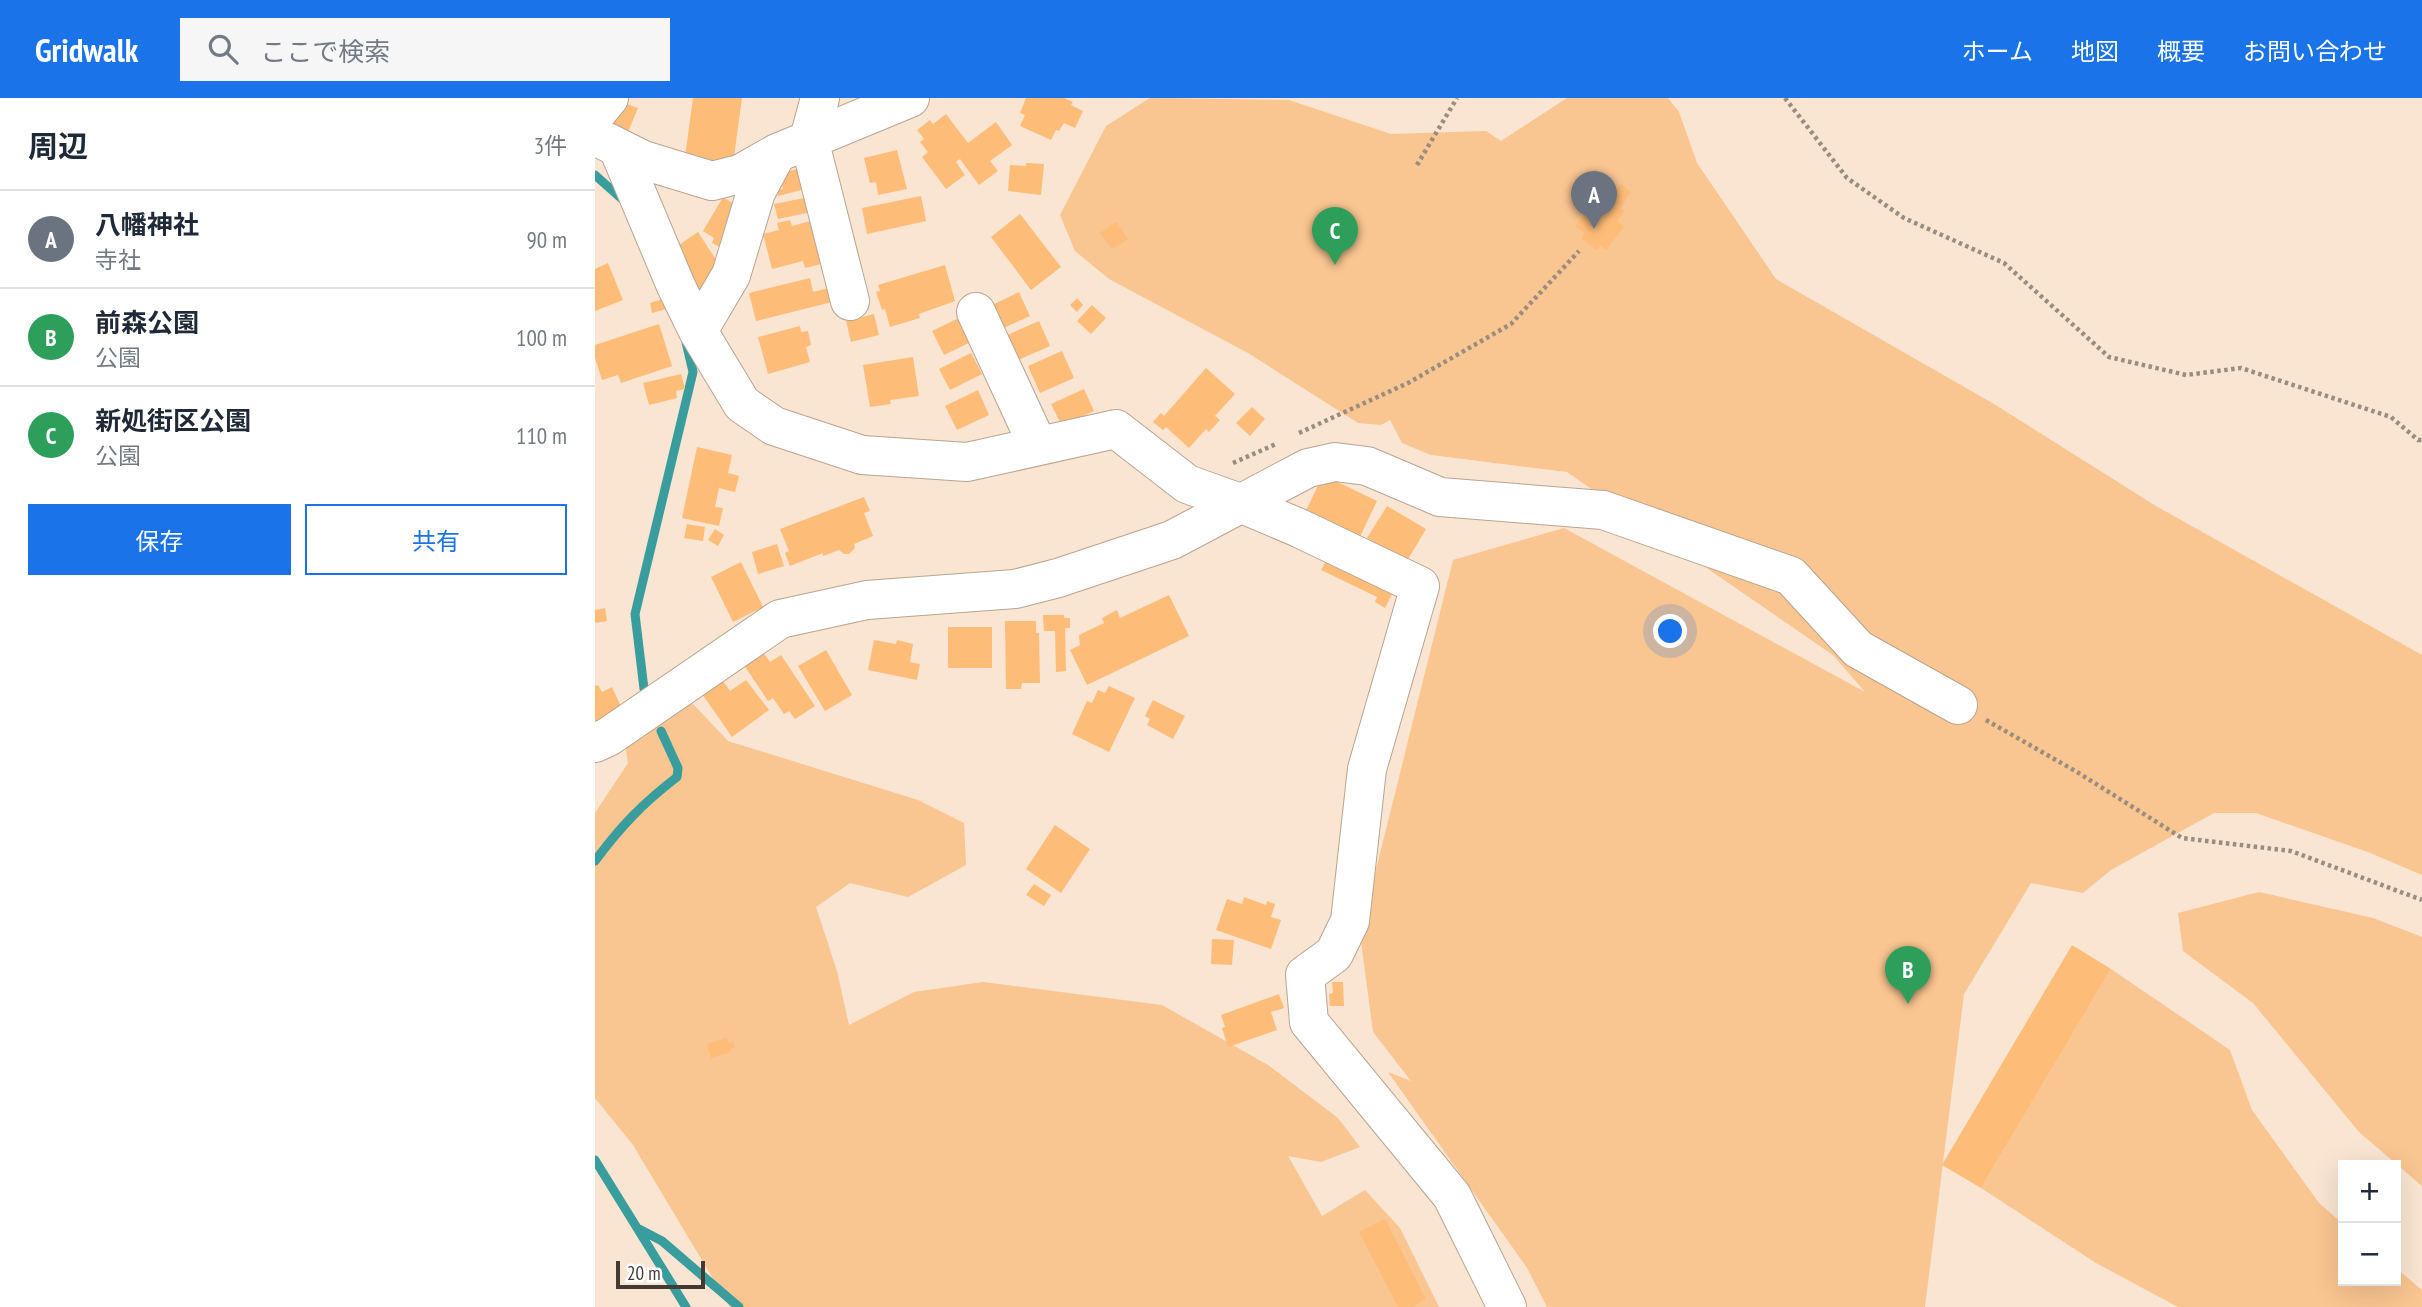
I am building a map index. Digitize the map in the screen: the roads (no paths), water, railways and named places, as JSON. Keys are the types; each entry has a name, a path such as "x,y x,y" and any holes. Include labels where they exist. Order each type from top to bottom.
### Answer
{"street":[{"path":"595,115 609,98"},
{"path":"698,331 731,275 756,192 793,146 820,98"},
{"path":"607,142 643,160 712,181 740,174 793,146 909,98"},
{"path":"607,142 698,331 742,404 774,426 862,455 967,462 1116,429 1187,484 1299,528 1420,586 1367,769 1350,921 1334,954 1305,975 1309,1021 1452,1196 1507,1307"},
{"path":"793,146 850,301"},
{"path":"976,312 1038,446"},
{"path":"595,743 608,737 780,619 867,600 1015,589 1059,578 1172,540 1308,468 1335,462 1367,466 1440,497 1603,510 1791,576 1858,649 1958,705"}],"waterway":[{"path":"595,175 623,200"},
{"path":"644,689 635,614 693,372 686,342"},
{"path":"595,861 633,816 677,777 678,768 661,731"},
{"path":"595,1160 686,1307"},
{"path":"639,1229 662,1241 739,1307"}],"place":[{"name":"八幡神社","path":"1594,229"},
{"name":"新処街区公園","path":"1335,265"},
{"name":"前森公園","path":"1908,1004"}]}
